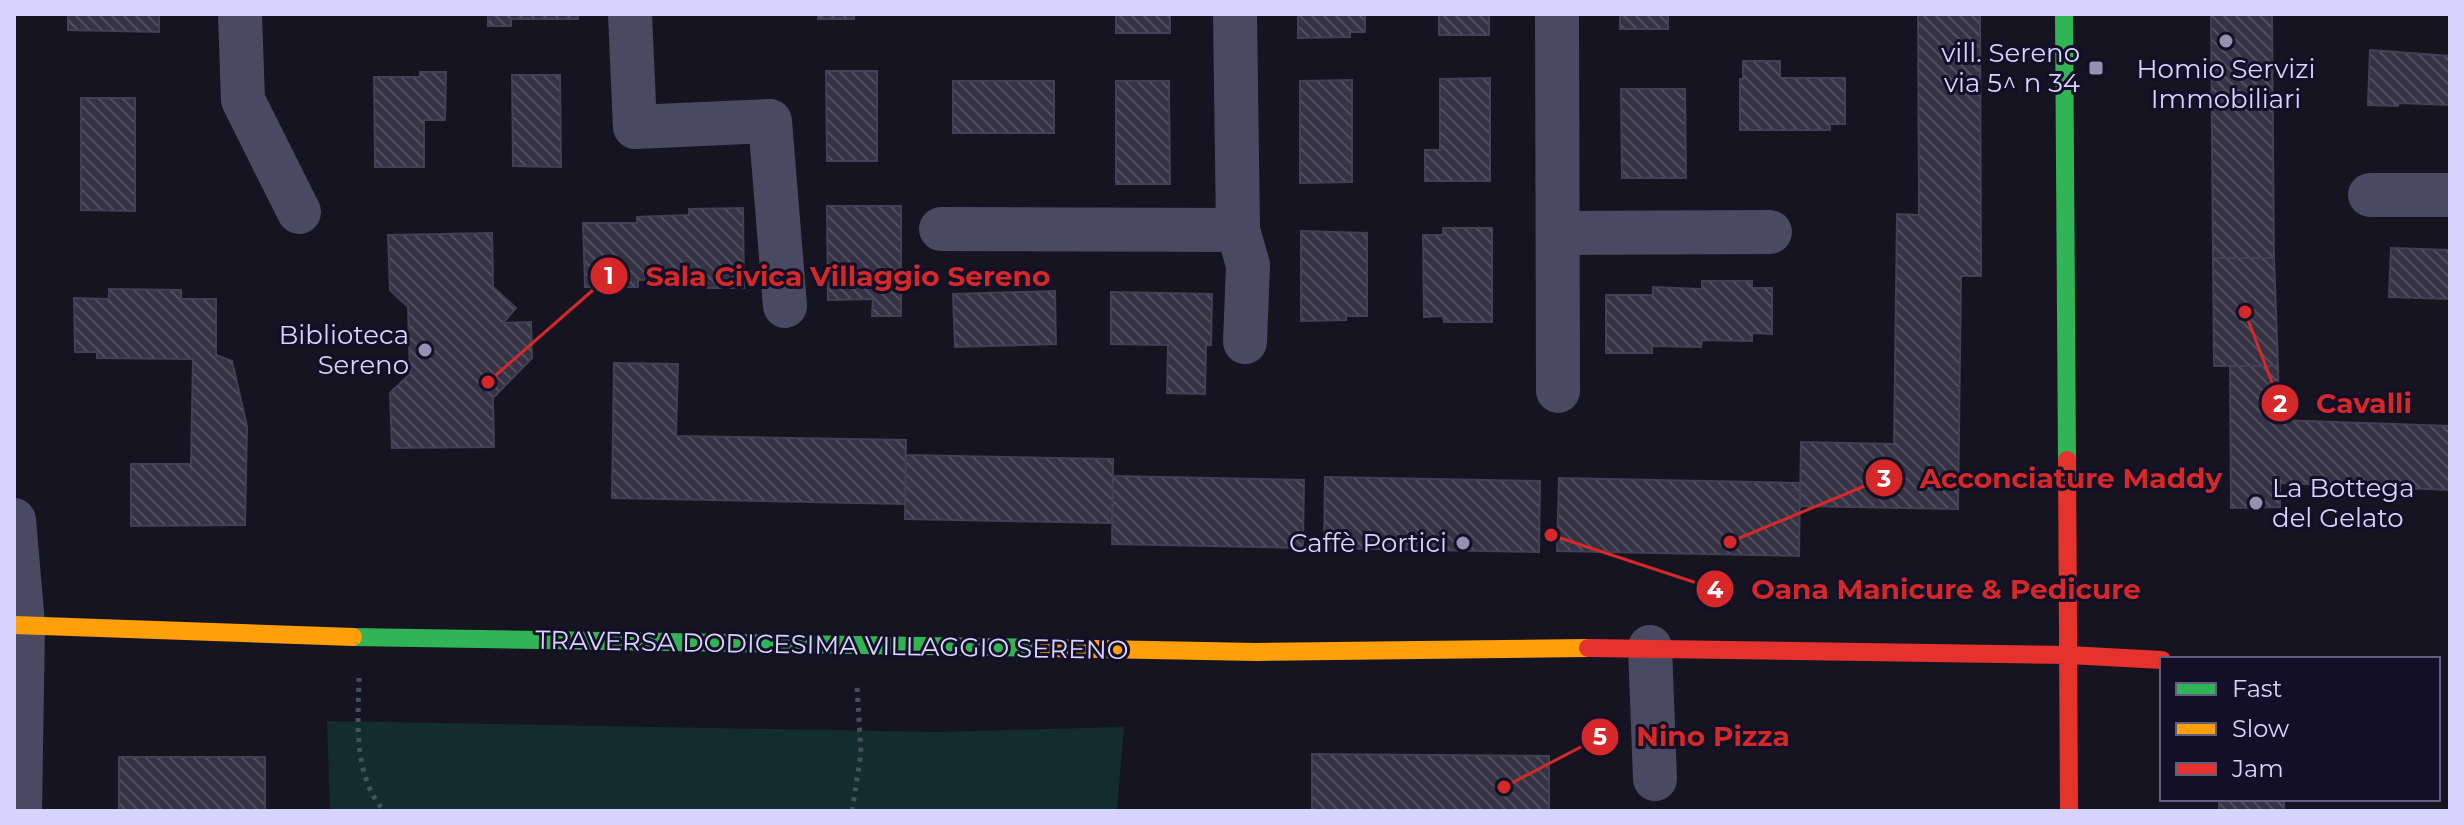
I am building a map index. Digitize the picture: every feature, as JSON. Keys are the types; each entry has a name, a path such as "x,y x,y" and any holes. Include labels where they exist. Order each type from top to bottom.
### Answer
{"street":[{"path":"240,14 243,100 299,212"},
{"path":"630,14 635,127 770,121 785,306"},
{"path":"1235,14 1238,230 1248,265 1245,342"},
{"path":"1557,14 1558,391"},
{"path":"2064,14 2069,811"},
{"path":"2370,195 2450,195"},
{"path":"941,229 1238,230"},
{"path":"1558,233 1770,232"},
{"path":"14,520 20,811"},
{"name":"TRAVERSA DODICESIMA VILLAGGIO SERENO","path":"18,625 359,637 1257,652 1650,647 2069,655 2160,660"},
{"path":"1650,647 1655,779"}],"path":[{"path":"359,637 358,747 373,798 384,811"},
{"path":"852,811 861,753 855,645"}],"green space":[{"path":"327,721 936,732 1124,727 1117,811 330,811"}],"building":[{"path":"68,14 159,14 159,32 68,30"},
{"path":"488,14 578,14 578,19 511,19 511,26 488,26"},
{"path":"818,14 854,14 854,19 818,19"},
{"path":"1116,14 1170,14 1170,33 1116,33"},
{"path":"1298,14 1365,14 1365,32 1350,32 1350,37 1298,38"},
{"path":"1439,14 1489,14 1489,35 1439,35"},
{"path":"1620,14 1668,14 1668,29 1620,29"},
{"path":"1918,14 1980,14 1981,276 1961,276 1958,509 1800,506 1801,442 1894,444 1897,214 1919,215"},
{"path":"2211,14 2272,14 2274,258 2213,258"},
{"path":"2370,50 2450,56 2450,105 2368,105"},
{"path":"1743,61 1780,61 1780,78 1845,78 1845,124 1830,124 1830,130 1740,130"},
{"path":"826,71 877,71 877,161 827,161"},
{"path":"420,72 446,72 445,120 424,120 424,167 375,167 374,77 420,77"},
{"path":"512,75 560,75 561,167 513,166"},
{"path":"1490,78 1490,181 1425,181 1425,150 1440,150 1440,79"},
{"path":"1352,80 1352,182 1300,183 1300,81"},
{"path":"953,81 1054,81 1054,133 953,133"},
{"path":"1116,81 1169,81 1170,184 1116,184"},
{"path":"1621,89 1685,89 1686,178 1622,178"},
{"path":"81,98 135,98 135,211 81,210"},
{"path":"827,206 901,206 901,316 872,316 873,299 828,300"},
{"path":"743,208 744,288 703,288 703,271 690,271 690,279 638,280 638,287 585,287 583,223 637,223 637,217 689,215 689,209"},
{"path":"1443,228 1492,228 1492,322 1444,322 1443,316 1424,317 1423,235 1443,235"},
{"path":"1301,231 1367,233 1367,316 1346,316 1346,320 1301,321"},
{"path":"492,233 493,287 516,308 503,323 531,322 532,358 493,398 494,447 392,448 390,393 410,374 408,307 390,290 388,235"},
{"path":"2391,248 2450,250 2450,299 2389,297"},
{"path":"2213,258 2274,258 2278,366 2214,366"},
{"path":"1702,281 1752,281 1752,288 1772,288 1772,334 1752,333 1752,341 1702,340 1701,347 1652,346 1652,353 1606,353 1606,295 1653,295 1653,287 1702,289"},
{"path":"109,289 181,290 181,299 216,299 216,355 232,361 247,426 245,525 131,526 131,464 191,464 193,359 97,358 97,352 75,352 74,298 109,299"},
{"path":"1055,291 1056,344 955,347 953,294"},
{"path":"1111,292 1212,294 1211,345 1206,345 1205,394 1167,393 1168,345 1111,344"},
{"path":"614,363 678,364 676,436 906,440 905,504 612,498"},
{"path":"2230,366 2278,366 2279,420 2450,426 2450,490 2280,483 2280,507 2231,508"},
{"path":"906,455 1113,459 1112,523 905,519"},
{"path":"1113,476 1304,480 1303,548 1112,544"},
{"path":"1325,477 1540,481 1539,552 1324,548"},
{"path":"1559,478 1800,483 1799,556 1557,551"},
{"path":"1312,754 1549,756 1549,811 1312,811"},
{"path":"119,757 265,757 265,811 119,811"},
{"path":"2219,801 2284,801 2284,811 2219,811"}],"traffic: fast":[{"path":"2064,14 2067,460"},
{"path":"353,637 1044,648"}],"traffic: slow":[{"path":"14,625 353,637"},
{"path":"1044,648 1257,652 1588,648"}],"traffic: jam":[{"path":"2067,460 2069,811"},
{"path":"1588,648 2069,655 2160,660"}],"place":[{"name":"Homio Servizi Immobiliari","path":"2226,41"},
{"name":"vill. Sereno via 5^ n 34","path":"2096,68"},
{"name":"Cavalli","path":"2245,312"},
{"name":"Biblioteca Sereno","path":"425,350"},
{"name":"Sala Civica Villaggio Sereno","path":"488,382"},
{"name":"La Bottega del Gelato","path":"2256,503"},
{"name":"Oana Manicure & Pedicure","path":"1551,535"},
{"name":"Acconciature Maddy","path":"1730,542"},
{"name":"Caffè Portici","path":"1463,543"},
{"name":"Nino Pizza","path":"1504,787"}]}
